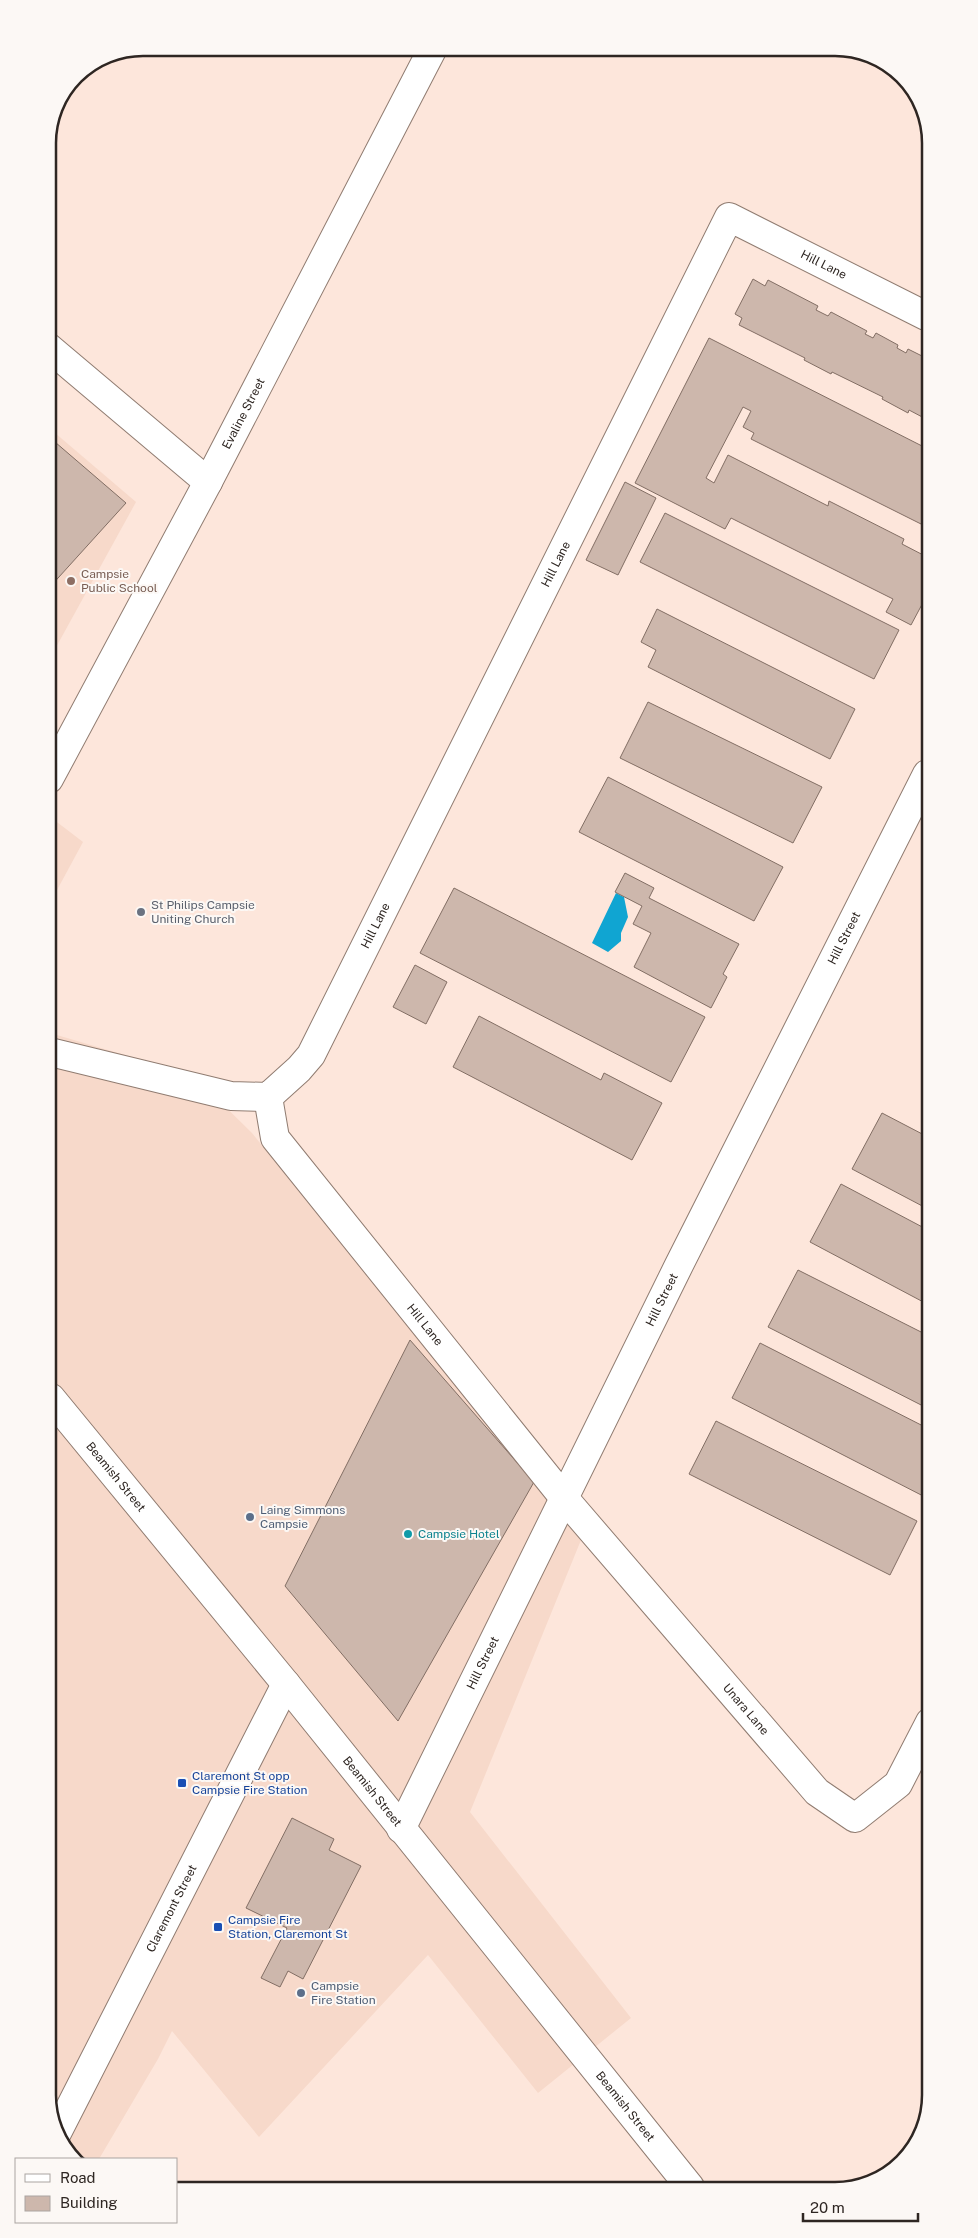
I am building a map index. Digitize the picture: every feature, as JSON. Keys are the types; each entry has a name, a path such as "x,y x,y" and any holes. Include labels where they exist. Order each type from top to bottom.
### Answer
{"street":[{"name":"Evaline Street","path":"56,766 208,482 429,56"},
{"name":"Hill Lane","path":"564,1498 275,1138 268,1097 299,1069 311,1055 729,216 922,314"},
{"path":"56,354 208,482"},
{"name":"Hill Street","path":"401,1828 678,1267 922,784"},
{"path":"56,1053 231,1096 268,1097"},
{"name":"Beamish Street","path":"56,1404 286,1684 686,2182"},
{"name":"Unara Lane","path":"564,1498 817,1792 855,1818 898,1784 922,1738"},
{"name":"Claremont Street","path":"62,2125 286,1684"}],"shaded area":[{"name":"Campsie Public School","path":"56,434 136,502 56,647"},
{"path":"56,821 83,842 56,892"},
{"path":"56,1035 193,1075 252,1133 581,1540 470,1812 631,2018 538,2093 428,1955 259,2137 172,2031 158,2059 100,2158 84,2158 74,2148 65,2133 61,2123 56,2095"}],"water":[{"path":"616,893 624,897 628,917 621,933 621,941 608,952 592,943"}],"building":[{"path":"753,279 765,286 768,280 818,306 816,310 828,316 831,312 867,331 865,334 873,338 876,333 898,345 897,348 906,353 908,349 922,356 922,417 909,410 908,413 882,399 883,397 832,372 831,374 804,360 805,358 739,325 742,318 735,314"},
{"path":"709,338 922,446 922,524 751,439 754,433 743,427 751,411 743,407 706,478 714,483 728,455 828,506 829,501 904,539 902,544 922,554 922,604 911,625 886,612 893,599 731,518 725,529 635,483"},
{"path":"56,443 126,503 56,580"},
{"path":"625,482 656,498 618,575 586,560"},
{"path":"665,513 899,630 874,679 640,562"},
{"path":"657,609 855,709 830,759 648,667 656,650 641,642"},
{"path":"648,702 822,787 793,843 620,758"},
{"path":"608,777 783,867 754,921 579,832"},
{"path":"625,873 654,888 649,898 739,944 723,974 727,977 711,1008 634,967 651,933 633,924 642,906 615,892"},
{"path":"454,888 705,1017 671,1082 420,953"},
{"path":"415,965 447,982 426,1024 393,1007"},
{"path":"479,1016 601,1080 604,1073 662,1103 632,1160 453,1067"},
{"path":"882,1113 922,1134 922,1206 852,1169"},
{"path":"841,1184 922,1227 922,1301 810,1242"},
{"path":"798,1270 922,1332 922,1405 768,1327"},
{"name":"Campsie Hotel","path":"410,1340 534,1482 398,1721 285,1586"},
{"path":"760,1343 922,1425 922,1495 732,1398"},
{"path":"716,1421 917,1521 890,1575 689,1474"},
{"path":"292,1818 334,1839 329,1850 361,1866 303,1979 288,1971 280,1987 261,1978 287,1928 246,1908"}],"place":[{"name":"Campsie Public School","path":"71,581"},
{"name":"St Philips Campsie Uniting Church","path":"141,912"},
{"name":"Laing Simmons Campsie","path":"250,1517"},
{"name":"Campsie Hotel","path":"408,1534"},
{"name":"Claremont St opp Campsie Fire Station","path":"182,1783"},
{"name":"Campsie Fire Station, Claremont St","path":"218,1927"},
{"name":"Campsie Fire Station","path":"301,1993"}]}
